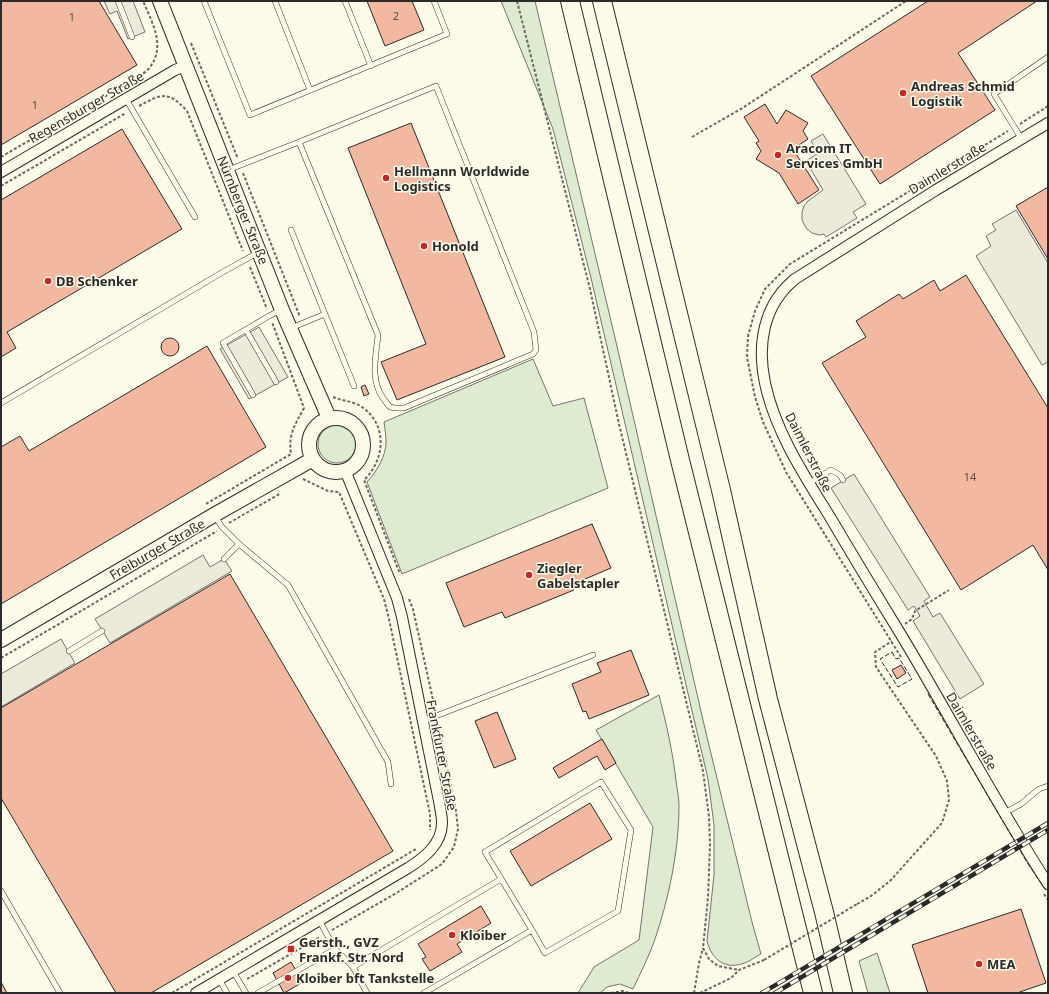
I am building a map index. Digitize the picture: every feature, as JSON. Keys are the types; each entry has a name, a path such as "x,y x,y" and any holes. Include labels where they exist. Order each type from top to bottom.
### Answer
{"highway":[{"path":"570,1 680,460 813,993"},
{"path":"602,1 720,482 768,699 822,905 843,993"}],"street":[{"name":"Nürnberger Straße","path":"161,1 185,66 234,168 260,252 282,310 296,326 328,418"},
{"name":"Regensburger Straße","path":"1,172 175,70 185,66"},
{"name":"Daimlerstraße","path":"1048,122 815,266 786,287 771,309 762,334 761,347 764,376 769,400 780,428 809,483 901,634 1004,813 1048,884"},
{"path":"338,417 347,420 360,432 363,441 359,459 353,466 337,472 322,468 314,459 309,447 310,438 314,429 320,422 328,418 338,417"},
{"name":"Freiburger Straße","path":"1,640 214,515 314,459"},
{"name":"Frankfurter Straße","path":"196,993 414,864 431,850 439,838 442,824 439,801 402,617 397,598 345,470"}],"lane":[{"path":"118,1 132,37"},
{"path":"204,1 250,115 447,34 434,1"},
{"path":"275,1 310,90"},
{"path":"345,1 371,66"},
{"path":"1021,138 994,94 1048,57"},
{"path":"234,168 436,86 534,332 536,350 533,354 404,408 389,406 382,396 375,381 374,364 378,335 299,142"},
{"path":"126,99 195,217"},
{"path":"291,230 354,386"},
{"path":"1,403 240,262 260,252"},
{"path":"253,395 223,343 282,310"},
{"path":"296,326 325,314"},
{"path":"246,330 276,382"},
{"path":"809,483 831,470 840,474 843,480"},
{"path":"214,515 222,528 288,585 388,762 391,784"},
{"path":"224,559 239,544"},
{"path":"68,651 102,631"},
{"path":"423,721 593,655"},
{"path":"601,782 630,830 618,910 545,953 532,930 485,852 601,782"},
{"path":"1004,813 1021,804 1039,789 1048,786"},
{"path":"352,967 501,879"},
{"path":"1,891 60,993"},
{"path":"319,920 335,949 352,967 367,993"},
{"path":"424,993 532,930"},
{"path":"258,993 335,949"},
{"path":"233,971 246,993"},
{"path":"219,979 227,993"}],"path":[{"path":"1,157 135,79 149,68 155,59 158,46 156,32 143,1"},
{"path":"517,1 590,289 619,424 703,771 709,817 710,844 708,898 703,948 698,963 694,993"},
{"path":"692,137 744,107 906,1"},
{"path":"188,36 234,168 296,326"},
{"path":"902,659 786,472 766,430 754,397 747,357 748,336 755,311 766,289 790,264 1048,106"},
{"path":"203,506 291,454 289,444 291,436 295,423 304,408 269,316"},
{"path":"332,396 355,403 363,408 377,424 382,442 380,454 376,466 364,480 400,577"},
{"path":"297,483 304,479 313,485 328,491 340,492 384,599 430,814 430,831"},
{"path":"1,658 284,491"},
{"path":"908,622 912,619 915,611 949,590"},
{"path":"240,984 426,875 442,864 454,847 458,829 456,811 413,609 408,596"},
{"path":"700,993 731,978 739,970 764,960 871,896 890,881 942,823 948,800 947,781 936,756 876,667 875,652 889,642"},
{"path":"172,993 418,847"},
{"path":"1044,894 1048,900"},
{"path":"703,948 709,959 718,966 739,970"},
{"path":"291,949 293,953"},
{"path":"611,993 623,991 628,993"}],"green space":[{"path":"501,1 535,1 616,342 706,733 761,954 740,965 727,965 721,962 709,948 707,941 714,875 714,825 708,779 591,278 553,129"},
{"path":"533,359 553,406 584,398 608,488 402,574 367,482 383,458 386,447 384,422"},
{"path":"337,425 350,431 356,444 350,457 337,463 324,457 318,444 324,431"},
{"path":"659,695 671,748 679,805 677,840 669,891 654,942 633,989 620,984 607,987 600,993 578,993 594,967 639,940 653,827 596,730"},
{"path":"877,953 890,993 868,993 859,961"}],"shaded area":[{"path":"104,1 133,1 145,32 128,39 117,11 110,14"},
{"path":"823,134 866,204 853,212 857,218 826,237 824,234 819,235 812,233 806,228 802,220 804,206 808,201 823,190 806,161 818,153 811,141"},
{"path":"1016,210 1048,263 1048,362 1042,365 976,256 991,246 986,236 996,230 992,224"},
{"path":"259,327 288,377 249,399 220,349"},
{"path":"854,474 930,597 924,601 933,617 940,613 984,684 960,699 913,621 920,616 914,606 908,610 831,488"},
{"path":"203,555 210,567 224,559 232,571 110,643 95,619"},
{"path":"61,639 75,663 1,707 1,674"}],"building":[{"path":"1,1 99,1 137,65 1,145"},
{"path":"367,1 412,1 424,30 385,46"},
{"name":"Andreas Schmid Logistik","path":"928,1 1037,1 958,53 995,110 880,184 811,76"},
{"name":"Aracom IT Services GmbH","path":"765,104 777,124 786,110 808,123 803,131 808,139 793,149 819,190 798,204 779,173 756,159 761,151 756,143 759,141 744,117"},
{"name":"Honold","path":"411,123 505,357 397,400 381,362 426,344 348,148"},
{"name":"DB Schenker","path":"122,129 182,229 7,332 16,348 1,357 1,200"},
{"path":"1048,187 1048,259 1016,206"},
{"path":"966,275 1048,408 1048,570 1033,545 961,590 822,363 866,337 856,321 899,294 903,299 934,280 940,291"},
{"path":"166,338 174,338 179,343 177,354 174,356 166,356 161,351 161,343"},
{"path":"207,346 266,447 1,604 1,447 20,436 29,451"},
{"path":"365,385 369,394 364,396 361,387"},
{"name":"Ziegler Gabelstapler","path":"592,524 611,568 571,585 574,590 505,618 502,612 464,627 446,583"},
{"path":"230,574 393,851 151,993 116,993 1,798 1,708"},
{"path":"631,650 649,695 589,719 586,711 583,712 572,684 601,672 597,663"},
{"path":"901,665 906,673 897,679 892,670"},
{"path":"497,712 516,759 494,768 475,721"},
{"path":"602,739 616,763 605,770 597,756 559,778 553,768"},
{"path":"590,803 612,839 531,886 510,851"},
{"name":"Kloiber","path":"481,906 491,923 457,944 462,952 430,971 422,959 426,957 418,944"},
{"name":"MEA","path":"1021,909 1046,983 1017,993 928,993 912,945"},
{"name":"Kloiber bft Tankstelle","path":"291,962 303,982 284,993 273,973"},
{"path":"1,982 7,993 1,993"}],"railway":[{"path":"762,993 1048,823"},
{"path":"775,993 1048,830"}],"fence":[{"path":"892,652 896,659 899,658 912,679 898,687 880,659 892,652"},
{"path":"928,694 1028,864 1048,893"}],"place":[{"name":"Andreas Schmid Logistik","path":"903,93"},
{"name":"Aracom IT Services GmbH","path":"778,155"},
{"name":"Hellmann Worldwide Logistics","path":"386,178"},
{"name":"Honold","path":"424,246"},
{"name":"DB Schenker","path":"48,281"},
{"name":"Ziegler Gabelstapler","path":"529,575"},
{"name":"Kloiber","path":"452,935"},
{"name":"Gersth., GVZ Frankf. Str. Nord","path":"291,949"},
{"name":"MEA","path":"979,964"},
{"name":"Kloiber bft Tankstelle","path":"288,978"}]}
